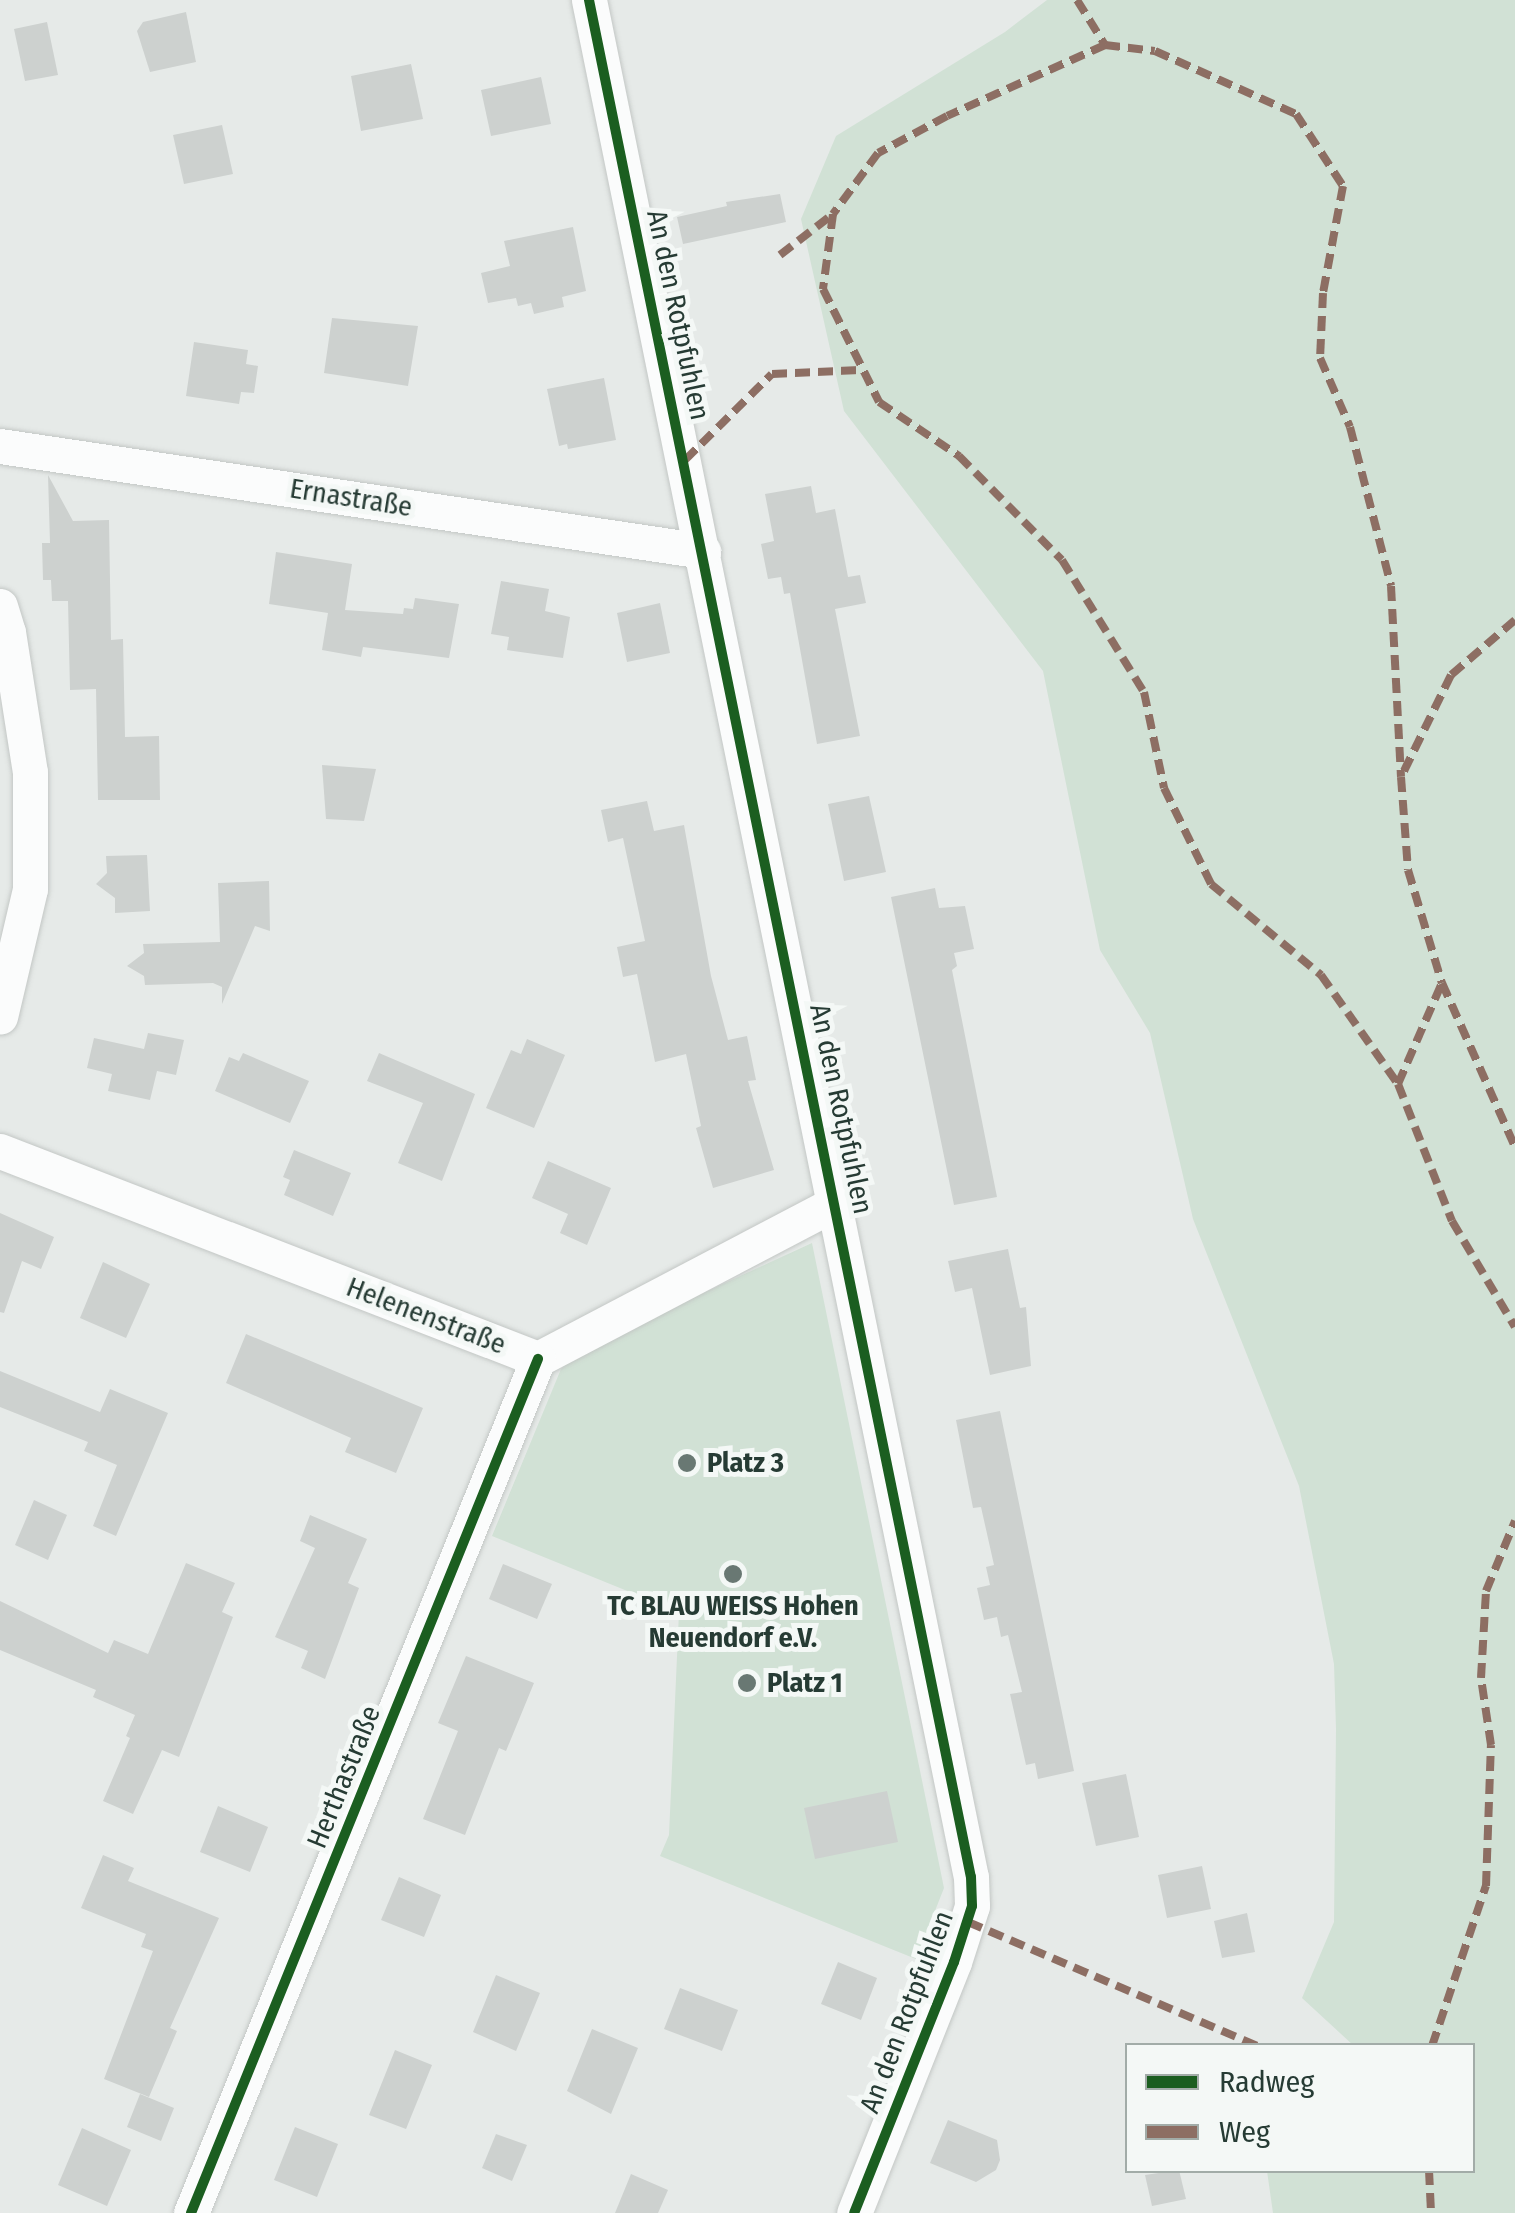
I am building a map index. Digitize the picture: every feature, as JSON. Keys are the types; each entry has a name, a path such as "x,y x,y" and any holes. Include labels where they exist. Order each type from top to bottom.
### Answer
{"street":[{"name":"An den Rotpfuhlen","path":"589,0 954,1781 971,1892 972,1906 954,1962 854,2213"},
{"name":"Ernastraße","path":"0,446 703,551"},
{"path":"0,606 8,632 30,772 30,890 0,1017"},
{"name":"Helenenstraße","path":"0,1152 538,1359 837,1202"},
{"name":"Herthastraße","path":"192,2213 538,1359"}],"green space":[{"path":"1047,0 1515,0 1515,2213 1273,2213 1267,2173 1475,2173 1475,2043 1351,2043 1302,1998 1334,1922 1336,1729 1334,1664 1299,1486 1193,1219 1150,1033 1100,950 1043,671 844,411 801,219 836,136 1005,32"},
{"name":"TC BLAU WEISS Hohen Neuendorf e.V.","path":"812,1243 944,1888 916,1959 660,1856 669,1835 679,1612 492,1536 561,1369 581,1349"}],"building":[{"path":"186,12 196,62 150,72 137,31 143,22"},
{"path":"47,22 58,75 25,81 14,29"},
{"path":"411,64 423,119 361,131 351,76"},
{"path":"541,77 551,124 491,136 481,90"},
{"path":"222,125 233,174 184,184 173,135"},
{"path":"780,194 786,222 683,244 677,217 727,206 726,202"},
{"path":"573,227 586,291 562,297 564,307 534,314 531,303 518,306 516,298 488,303 481,273 510,266 504,241"},
{"path":"332,318 418,326 408,386 324,373"},
{"path":"194,342 248,350 246,364 258,366 254,393 241,392 239,404 186,396"},
{"path":"604,378 616,440 568,449 567,444 559,446 547,389"},
{"path":"48,475 73,521 109,520 111,640 123,639 125,737 159,736 160,800 98,800 96,689 70,690 68,601 52,601 51,580 43,580 42,543 50,543"},
{"path":"811,486 816,513 835,509 848,577 860,575 866,603 835,609 860,736 817,744 790,593 784,594 781,577 768,579 761,544 774,541 765,494"},
{"path":"276,552 352,564 345,610 403,614 404,608 413,609 415,598 459,604 449,658 363,647 361,657 322,650 328,613 269,604"},
{"path":"501,581 549,589 545,611 570,617 563,658 507,650 509,637 491,634"},
{"path":"660,603 670,653 627,662 617,613"},
{"path":"322,765 376,769 364,821 326,819"},
{"path":"869,796 886,872 844,881 828,804"},
{"path":"647,801 654,831 684,825 711,976 728,1040 747,1036 756,1080 748,1081 774,1170 713,1188 696,1128 701,1126 686,1054 655,1062 637,974 623,977 617,947 645,941 623,838 608,842 601,810"},
{"path":"147,855 150,911 115,913 115,898 96,884 107,873 106,856"},
{"path":"269,881 270,931 255,926 222,1004 222,987 213,983 145,985 144,976 127,966 144,953 143,944 220,942 218,883"},
{"path":"935,888 939,908 965,906 974,949 954,953 957,966 952,970 997,1197 954,1205 891,897"},
{"path":"148,1033 184,1040 176,1075 157,1071 150,1100 108,1091 112,1074 87,1068 94,1038 144,1049"},
{"path":"527,1039 565,1055 534,1128 486,1108 511,1050 521,1054"},
{"path":"243,1053 309,1081 290,1123 215,1091 229,1057 239,1061"},
{"path":"379,1053 475,1094 442,1181 398,1163 423,1103 367,1081"},
{"path":"294,1150 351,1173 333,1216 284,1195 290,1180 283,1177"},
{"path":"548,1161 611,1188 587,1245 560,1233 568,1214 532,1198"},
{"path":"0,1213 54,1237 41,1269 22,1261 4,1313 0,1312"},
{"path":"1008,1249 1020,1308 1026,1307 1031,1366 990,1375 972,1288 955,1292 948,1261"},
{"path":"103,1262 150,1284 126,1338 80,1318"},
{"path":"246,1334 423,1408 396,1473 345,1452 351,1438 226,1383"},
{"path":"0,1371 100,1412 110,1389 168,1413 116,1536 93,1526 117,1465 84,1451 88,1442 0,1407"},
{"path":"1000,1411 1074,1771 1038,1779 1035,1763 1026,1765 1010,1694 1022,1692 1008,1635 1001,1637 997,1617 984,1620 977,1588 990,1585 986,1567 994,1565 981,1507 973,1508 956,1420"},
{"path":"34,1500 67,1515 48,1560 15,1545"},
{"path":"310,1515 367,1539 348,1583 359,1588 325,1679 301,1668 308,1651 275,1637 315,1548 300,1541"},
{"path":"186,1563 235,1583 222,1612 233,1617 179,1757 162,1750 133,1814 103,1801 130,1738 126,1736 135,1715 93,1697 96,1690 0,1650 0,1601 108,1653 114,1640 148,1654"},
{"path":"503,1564 552,1584 537,1619 489,1599"},
{"path":"466,1656 534,1683 506,1751 499,1748 465,1835 423,1819 458,1731 438,1723"},
{"path":"1126,1774 1139,1837 1096,1846 1082,1783"},
{"path":"887,1791 898,1842 815,1859 804,1808"},
{"path":"218,1806 268,1827 250,1872 200,1852"},
{"path":"103,1855 134,1868 128,1881 219,1918 170,2028 177,2031 149,2097 104,2079 153,1951 141,1947 146,1934 81,1908"},
{"path":"1202,1866 1211,1909 1167,1918 1158,1875"},
{"path":"399,1877 441,1895 424,1937 381,1920"},
{"path":"1247,1913 1255,1952 1222,1958 1214,1921"},
{"path":"838,1962 877,1978 861,2020 821,2004"},
{"path":"496,1975 540,1993 516,2051 473,2032"},
{"path":"680,1988 738,2010 722,2051 664,2029"},
{"path":"592,2029 638,2048 611,2114 567,2091"},
{"path":"395,2050 432,2065 406,2129 369,2115"},
{"path":"140,2094 174,2108 161,2141 127,2127"},
{"path":"948,2120 997,2140 1000,2160 996,2170 976,2182 930,2163"},
{"path":"295,2127 338,2144 317,2197 274,2180"},
{"path":"82,2128 131,2150 107,2206 58,2185"},
{"path":"496,2134 527,2145 512,2181 482,2168"},
{"path":"1180,2173 1186,2199 1152,2206 1145,2175"},
{"path":"631,2174 668,2190 658,2213 615,2213"}],"marked path":[{"path":"1077,0 1105,45 947,116 878,153 833,214 823,289 879,402 959,456 1062,560 1144,692 1164,788 1211,884 1321,975 1398,1084 1452,1221 1515,1327"},
{"path":"1105,45 1155,51 1296,114 1343,186 1323,293 1320,358 1350,427 1391,586 1401,777"},
{"path":"780,255 833,214"},
{"path":"685,460 772,374 860,370"},
{"path":"1515,620 1451,675 1401,777 1408,870 1442,983 1515,1147"},
{"path":"1398,1084 1442,983"},
{"path":"1433,2043 1486,1886 1491,1745 1481,1678 1486,1591 1515,1521"},
{"path":"968,1922 1250,2043"},
{"path":"1429,2173 1431,2213"}],"cycle path":[{"path":"589,0 971,1877 972,1906 954,1962 854,2213"},
{"path":"191,2213 538,1359"}],"place":[{"name":"Platz 3","path":"687,1463"},
{"name":"TC BLAU WEISS Hohen Neuendorf e.V.","path":"733,1574"},
{"name":"Platz 1","path":"747,1683"}]}
